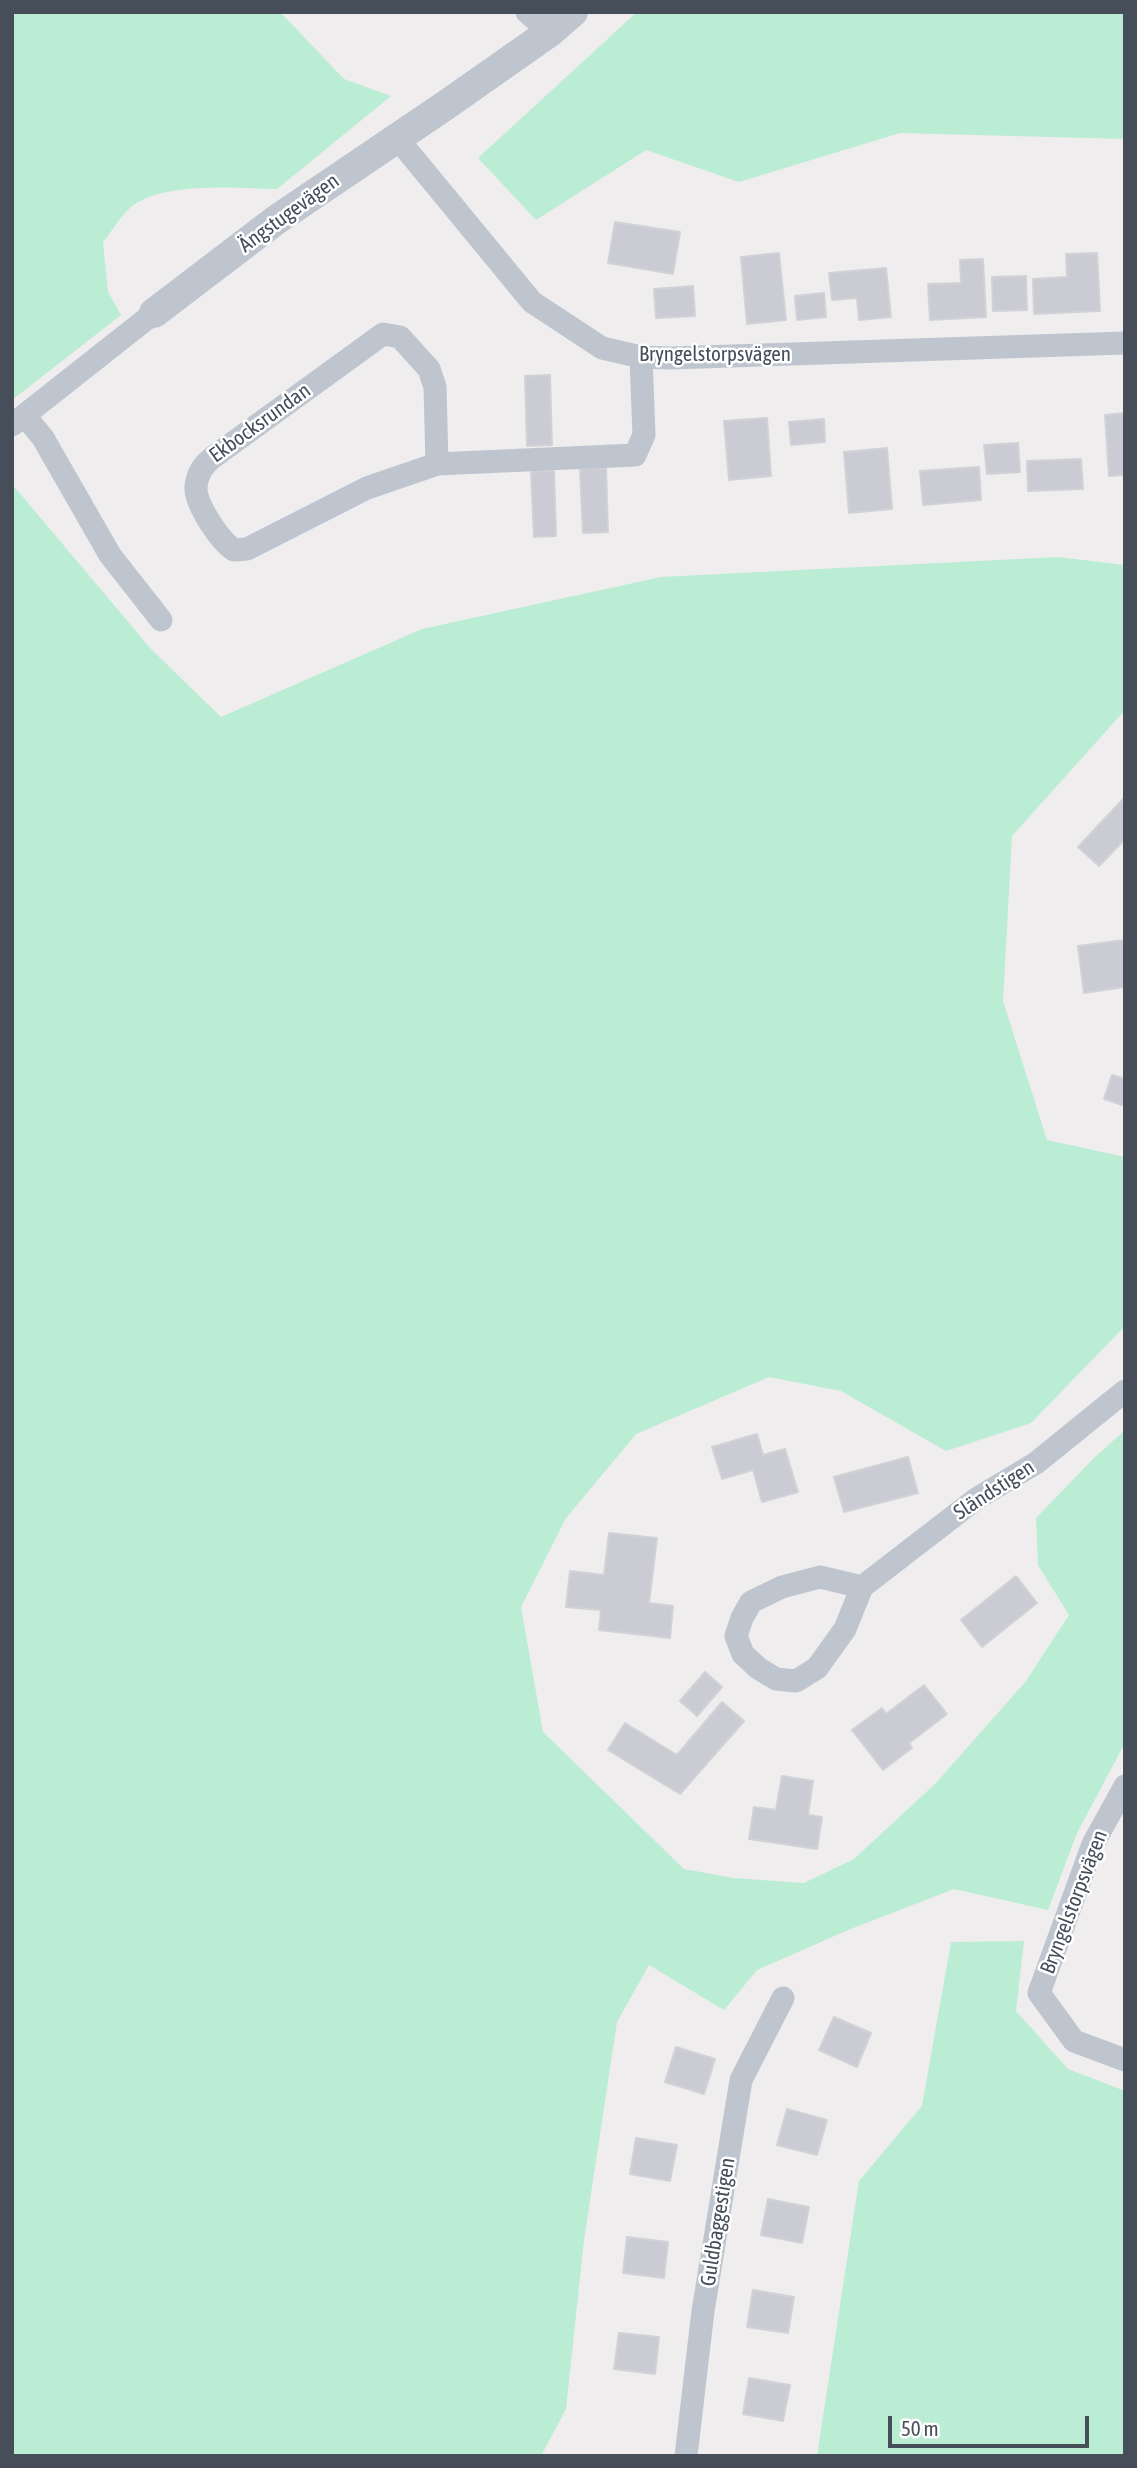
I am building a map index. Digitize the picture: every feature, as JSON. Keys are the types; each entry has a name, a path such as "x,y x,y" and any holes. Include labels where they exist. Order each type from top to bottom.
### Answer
{"street":[{"path":"527,12 550,32"},
{"name":"Ängstugevägen","path":"18,420 276,220 550,32 573,12"},
{"name":"Bryngelstorpsvägen","path":"397,138 532,302 602,348 641,357 685,358 1125,344"},
{"name":"Ekbocksrundan","path":"437,464 435,387 429,369 400,337 383,334 202,466 195,489 205,514 226,545 234,550 247,549 367,488 437,464 635,455 644,435 641,357"},
{"path":"18,420 43,438 110,555 161,620"},
{"name":"Sländstigen","path":"862,1587 976,1499 1036,1463 1125,1391"},
{"path":"820,1577 862,1587 845,1629 817,1668 796,1681 776,1679 758,1668 743,1654 736,1636 751,1602 782,1587 820,1577"},
{"name":"Bryngelstorpsvägen","path":"1125,1786 1093,1844 1040,1993 1074,2041 1125,2060"},
{"name":"Guldbaggestigen","path":"686,2456 703,2311 741,2080 783,1998"}],"green space":[{"path":"12,12 280,12 344,79 391,96 277,189 221,187 179,190 143,199 130,208 103,242 108,292 121,315 12,400"},
{"path":"637,12 1125,12 1125,139 900,133 739,182 646,150 536,220 478,158"},
{"path":"12,484 151,649 221,717 422,629 661,577 1058,557 1125,565 1125,710 1012,836 1003,1001 1047,1140 1125,1157 1125,1326 1031,1423 946,1451 841,1391 769,1377 636,1434 566,1518 521,1607 543,1732 684,1869 733,1878 804,1883 854,1859 936,1783 1026,1681 1069,1615 1038,1565 1036,1518 1125,1430 1125,1743 1077,1833 1048,1910 954,1889 848,1930 757,1970 724,2010 649,1965 617,2022 584,2240 566,2409 541,2456 12,2456"},
{"path":"1024,1941 1016,2011 1068,2069 1125,2091 1125,2456 817,2456 859,2181 922,2106 951,1942"}],"building":[{"path":"615,222 680,232 673,274 608,263"},
{"path":"779,253 786,320 747,324 741,257"},
{"path":"1097,253 1100,311 1034,314 1033,279 1067,277 1066,254"},
{"path":"983,259 986,317 930,320 928,284 961,283 960,260"},
{"path":"886,268 891,317 859,320 857,298 832,300 829,273"},
{"path":"1026,276 1027,310 993,311 992,277"},
{"path":"693,286 695,316 656,318 654,289"},
{"path":"824,293 826,317 797,320 795,296"},
{"path":"550,375 552,445 527,446 525,376"},
{"path":"1125,413 1125,475 1109,476 1105,415"},
{"path":"767,418 771,476 729,480 724,421"},
{"path":"824,419 825,442 791,445 789,422"},
{"path":"1018,443 1020,472 987,474 984,445"},
{"path":"887,448 892,509 849,513 844,452"},
{"path":"1081,459 1083,489 1028,491 1027,461"},
{"path":"979,467 981,500 923,505 920,471"},
{"path":"606,468 608,532 583,533 580,469"},
{"path":"554,471 556,536 534,537 531,472"},
{"path":"1125,797 1125,839 1099,866 1078,847"},
{"path":"1125,940 1125,987 1084,993 1078,946"},
{"path":"1112,1075 1125,1079 1125,1106 1104,1099"},
{"path":"757,1434 763,1455 785,1449 798,1492 762,1502 753,1470 722,1479 712,1447"},
{"path":"908,1457 918,1493 844,1512 834,1477"},
{"path":"609,1533 657,1538 649,1603 673,1606 670,1638 599,1630 601,1610 566,1607 570,1571 604,1575"},
{"path":"1016,1576 1037,1603 982,1647 961,1620"},
{"path":"705,1672 722,1687 697,1716 680,1701"},
{"path":"924,1685 947,1714 909,1743 912,1748 883,1770 852,1730 882,1708 886,1714"},
{"path":"722,1702 744,1721 680,1794 608,1750 625,1723 677,1755"},
{"path":"782,1776 813,1781 808,1815 822,1817 817,1849 749,1839 754,1807 776,1810"},
{"path":"834,2017 871,2033 857,2067 819,2050"},
{"path":"676,2047 715,2059 704,2094 665,2082"},
{"path":"787,2109 827,2120 817,2155 777,2145"},
{"path":"636,2138 677,2145 670,2181 630,2174"},
{"path":"768,2199 809,2207 802,2243 761,2235"},
{"path":"627,2237 668,2242 664,2278 623,2273"},
{"path":"753,2290 794,2297 788,2333 747,2327"},
{"path":"619,2333 659,2337 655,2374 614,2369"},
{"path":"749,2378 790,2385 783,2421 743,2414"}]}
